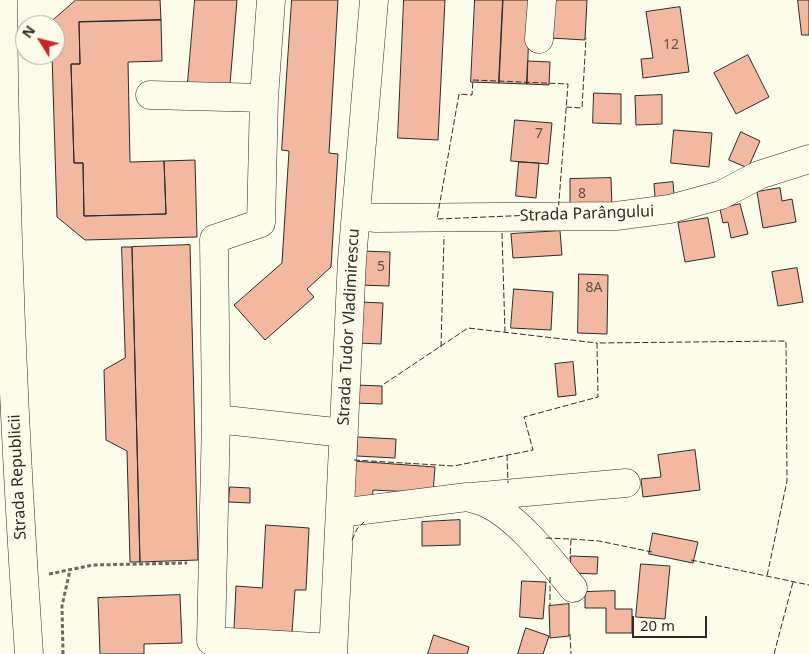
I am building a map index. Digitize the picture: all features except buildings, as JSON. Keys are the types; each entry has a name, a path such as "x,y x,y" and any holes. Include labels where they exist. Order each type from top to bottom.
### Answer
{"street":[{"name":"Strada Republicii","path":"3,0 4,176 9,318 28,654"},
{"path":"271,0 264,98 261,223 214,239 216,419 211,641 333,651"},
{"name":"Strada Tudor Vladimirescu","path":"333,651 356,216 374,0"},
{"path":"540,39 542,0"},
{"path":"150,95 264,98"},
{"name":"Strada Parângului","path":"356,216 376,218 616,216 670,210 721,195 759,175 809,159"},
{"path":"216,419 344,432"},
{"path":"340,513 467,498 626,483"},
{"path":"467,498 486,503 512,520 549,558 573,588"}],"path":[{"path":"23,573 54,574 93,565 213,560"},
{"path":"63,654 62,606 70,570"}],"fence":[{"path":"566,107 582,108 586,38"},
{"path":"473,80 568,84 558,214 437,219 459,94 472,95 473,80"},
{"path":"502,233 505,333"},
{"path":"441,347 444,236"},
{"path":"384,384 468,328 597,343"},
{"path":"354,460 454,466 533,450 524,417 598,397 597,343 786,341 787,481 767,576"},
{"path":"507,455 508,483"},
{"path":"352,540 357,529 364,522"},
{"path":"546,538 571,539 570,559"},
{"path":"571,539 599,541 652,552"},
{"path":"691,560 809,585"},
{"path":"550,577 550,605"},
{"path":"774,654 793,582"},
{"path":"570,634 571,654"}]}
